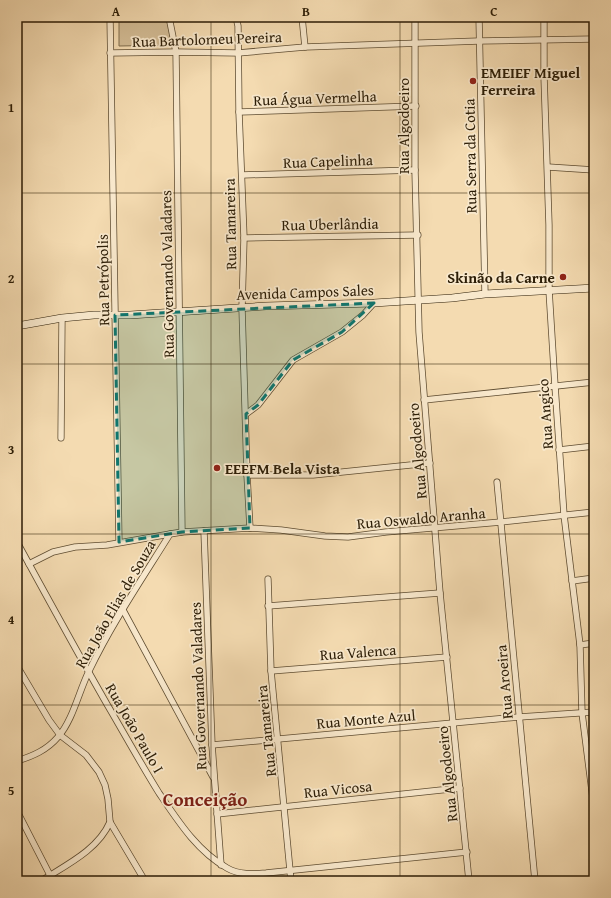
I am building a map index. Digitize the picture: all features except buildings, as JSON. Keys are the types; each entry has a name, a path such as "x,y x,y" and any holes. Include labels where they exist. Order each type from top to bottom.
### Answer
{"street":[{"name":"Rua Petrópolis","path":"110,17 119,542"},
{"name":"Rua Governando Valadares","path":"169,17 176,52 182,532"},
{"name":"Rua Tamareira","path":"236,17 238,26 239,112 244,238 242,308 250,528"},
{"path":"302,17 305,47"},
{"name":"Rua Algodoeiro","path":"415,17 415,170 418,235 417,300 440,593 469,881"},
{"name":"Rua Serra da Cotia","path":"479,17 485,294"},
{"name":"Rua Angico","path":"544,17 548,166 549,290 554,386 564,515 580,645 582,713 592,778 594,807"},
{"name":"Rua Bartolomeu Pereira","path":"110,54 176,52 238,53 305,47 594,39"},
{"name":"Rua Água Vermelha","path":"239,112 416,106"},
{"path":"548,166 594,170"},
{"name":"Rua Capelinha","path":"242,175 415,170"},
{"name":"Rua Uberlândia","path":"244,238 418,235"},
{"name":"Avenida Campos Sales","path":"17,326 62,318 242,308 374,303 452,298 485,294 594,288"},
{"path":"246,414 258,405 293,360 342,332 363,315 374,303"},
{"path":"61,438 62,318"},
{"path":"424,400 594,382"},
{"path":"560,450 594,446"},
{"path":"247,474 313,476 430,463"},
{"name":"Rua Aroeira","path":"497,482 535,881"},
{"name":"Rua Oswaldo Aranha","path":"250,528 281,530 337,538 594,512"},
{"name":"Rua João Elias de Souza","path":"17,761 42,752 48,748 60,735 75,705 88,671 123,610 170,534 250,528"},
{"name":"Rua Governando Valadares","path":"204,531 212,745 221,864"},
{"path":"29,564 53,552 69,548 107,545 170,534"},
{"name":"Rua João Paulo I","path":"17,542 88,671 137,756 174,815 186,832 200,847 221,864 235,872 261,873 467,852"},
{"path":"572,581 594,578"},
{"name":"Rua Tamareira","path":"268,579 271,670 279,739 291,881"},
{"path":"268,606 440,593"},
{"path":"123,610 214,778"},
{"path":"580,645 594,643"},
{"name":"Rua Valenca","path":"271,670 447,657"},
{"path":"17,666 49,720 60,735 86,755 99,772 105,785 110,822 145,881"},
{"name":"Rua Monte Azul","path":"212,745 519,717 594,712"},
{"name":"Rua Vicosa","path":"217,814 460,788"},
{"path":"17,811 53,881"},
{"path":"41,881 84,853 98,841 107,829 110,822"}],"highlighted area":[{"path":"374,303 342,332 293,360 258,405 246,414 250,528 182,532 119,542 115,315"}],"shaded area":[{"path":"119,17 169,17 177,45 119,46"}],"place":[{"name":"EMEIEF Miguel Ferreira","path":"473,81"},
{"name":"Skinão da Carne","path":"563,277"},
{"name":"EEEFM Bela Vista","path":"217,468"}],"district":[{"name":"Conceição","path":"205,799"}]}
